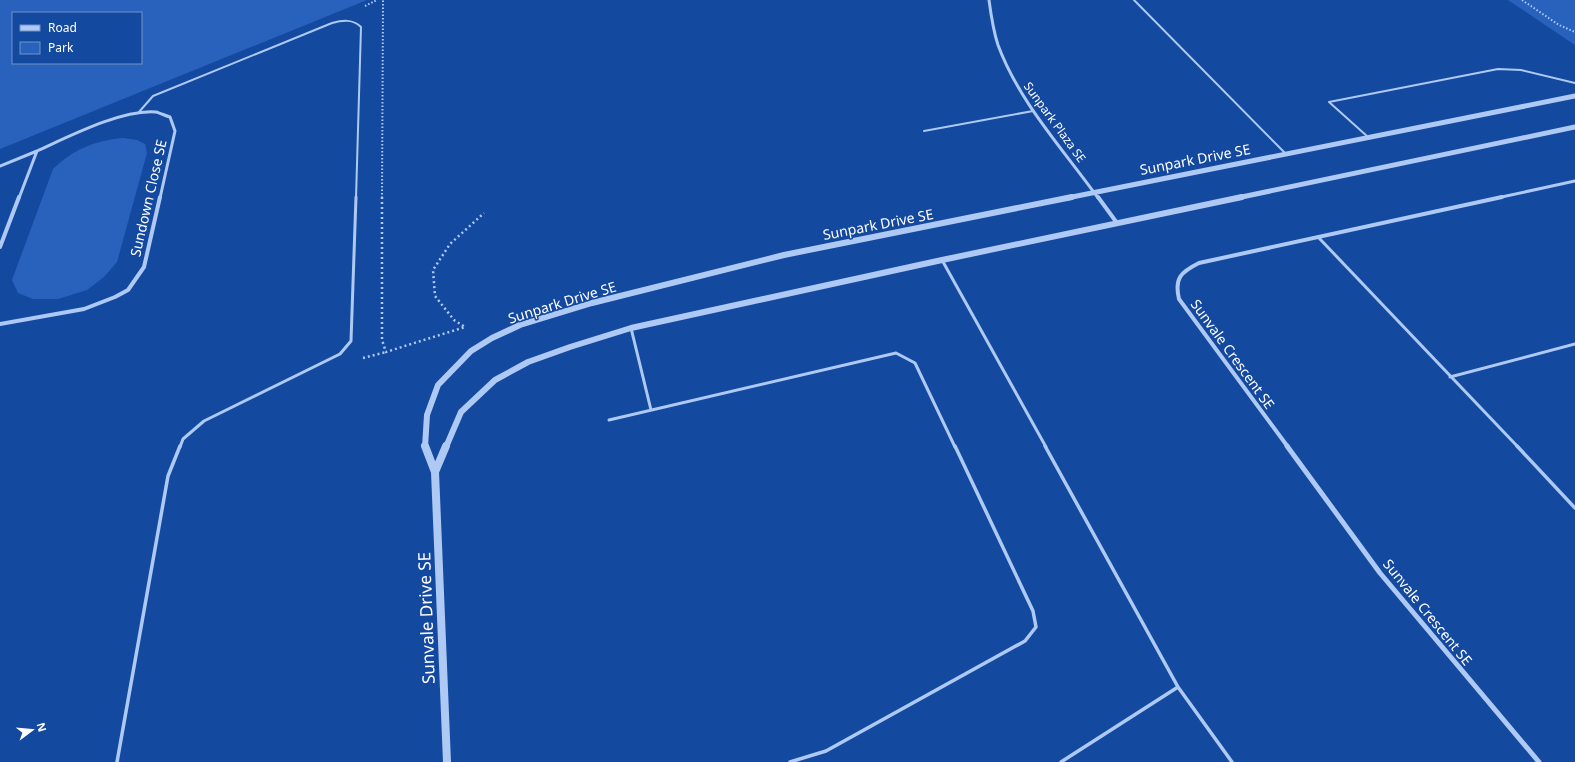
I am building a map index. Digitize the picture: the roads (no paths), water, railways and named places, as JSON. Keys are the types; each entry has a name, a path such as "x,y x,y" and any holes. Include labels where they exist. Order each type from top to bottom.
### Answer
{"street":[{"name":"Sunpark Plaza SE","path":"989,0 992,22 1000,51 1010,75 1033,111 1118,224"},
{"name":"Sunpark Drive SE","path":"435,472 424,444 427,416 438,386 470,351 492,338 520,325 592,303 784,255 1285,153 1575,96"},
{"name":"Sundown Close SE","path":"0,166 115,118 139,112 154,111 162,113 171,117 175,123 175,131 144,267 138,278 129,289 98,305 0,324"},
{"path":"435,472 461,412 495,380 528,362 631,328 942,260 1575,127"},
{"path":"0,247 37,151"},
{"name":"Sunvale Crescent SE","path":"1539,762 1380,573 1179,299 1176,288 1178,276 1185,269 1199,263 1575,181"},
{"name":"Sunvale Drive SE","path":"435,472 447,762"}],"lane":[{"path":"1134,0 1285,153"},
{"path":"117,762 168,476 183,439 204,421 340,354 351,341 361,27 351,21 340,20 332,22 153,96 139,112"},
{"path":"1368,137 1329,102 1498,69 1521,70 1575,83"},
{"path":"924,131 1033,111"},
{"path":"1319,238 1575,508"},
{"path":"942,260 1178,687 1232,762"},
{"path":"631,328 651,410"},
{"path":"1450,377 1575,344"},
{"path":"609,420 896,353 916,363 1033,611 1036,626 1025,641 826,751 790,762"},
{"path":"1061,762 1178,687"}]}
